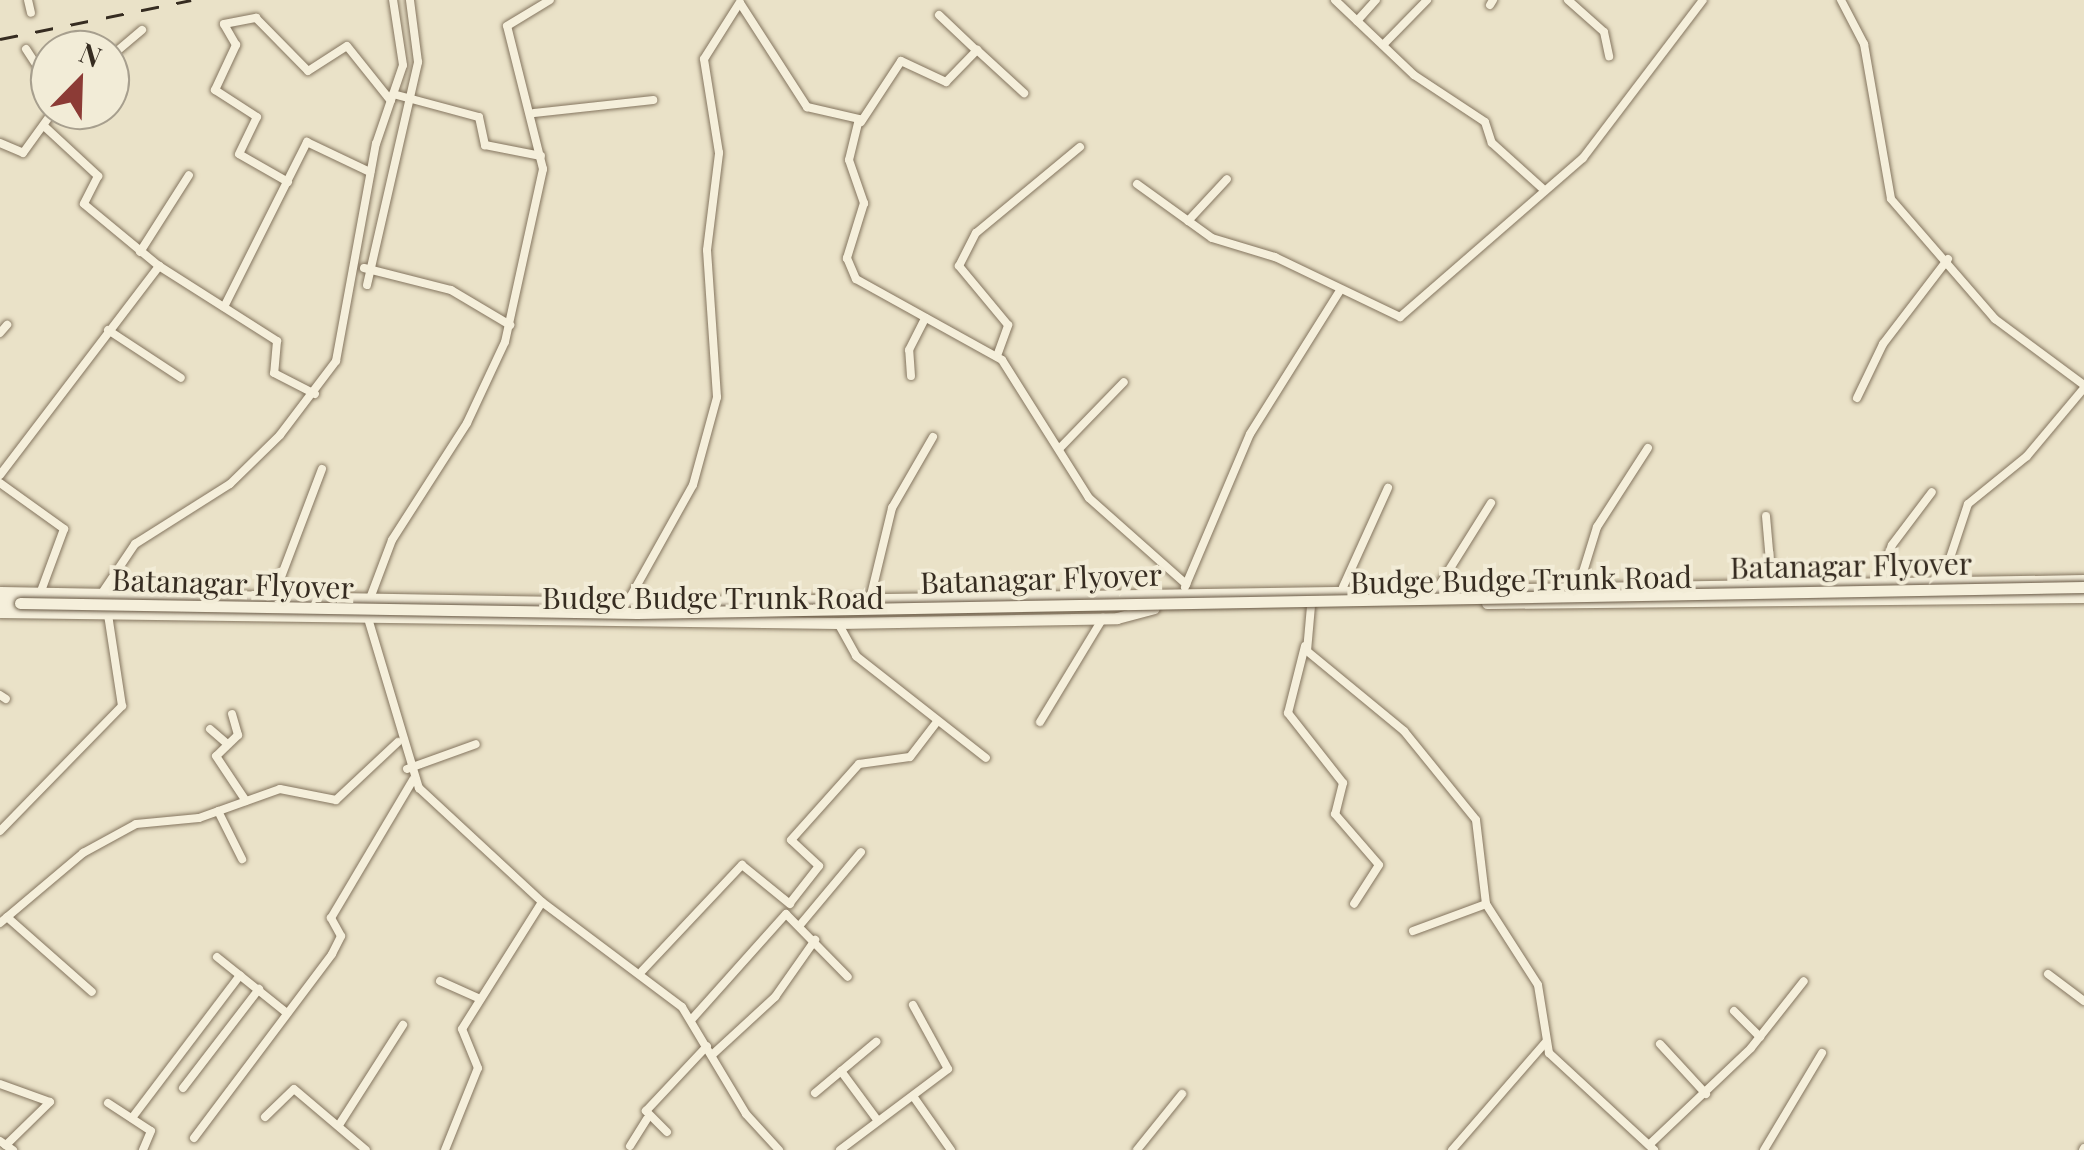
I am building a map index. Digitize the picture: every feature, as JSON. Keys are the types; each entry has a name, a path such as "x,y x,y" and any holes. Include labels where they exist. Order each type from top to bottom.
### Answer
{"street":[{"path":"28,0 31,13"},
{"path":"367,285 403,65 392,0"},
{"path":"106,595 134,544 230,484 315,394 340,351 370,172 418,62 410,0"},
{"path":"550,0 506,26 534,112 541,156 536,228 510,325 467,424 392,540 366,621 398,742 413,780 542,902 642,972 692,1020 779,1150"},
{"path":"1335,0 1383,46 1486,122 1492,143 1542,188"},
{"path":"1357,21 1376,0"},
{"path":"1383,46 1427,0"},
{"path":"1137,184 1188,221 1400,318 1542,188 1584,158 1702,0"},
{"path":"1841,0 1864,44 1886,190 1948,258 1995,319 2084,386 2026,456 1968,504 1942,582"},
{"path":"1570,1 1604,32 1609,56"},
{"path":"627,603 693,485 717,397 706,250 719,153 704,59 740,2 808,107 838,108 860,122"},
{"path":"939,15 1024,94"},
{"path":"288,182 238,154 258,117 214,90 236,46 224,24 256,18 308,71 347,46 400,97 479,117 490,148 541,156"},
{"path":"130,40 142,30"},
{"path":"26,49 30,55"},
{"path":"976,50 946,82 897,62 860,122 849,160 864,203 848,268 925,318 996,356 1038,405 1058,449 1089,498 1185,586"},
{"path":"534,112 654,100"},
{"path":"0,143 20,155 41,130"},
{"path":"48,130 98,176 82,201 159,266 279,343 274,372 315,394"},
{"path":"224,307 310,141 370,172"},
{"path":"996,356 1008,325 959,266 976,234 1080,147"},
{"path":"140,252 189,174"},
{"path":"1188,221 1226,180"},
{"path":"1857,398 1883,344 1948,258"},
{"path":"0,475 159,266"},
{"path":"355,267 451,290 510,325"},
{"path":"1184,608 1185,586 1250,434 1339,292"},
{"path":"911,376 909,350 925,318"},
{"path":"108,330 181,378"},
{"path":"1058,449 1124,382"},
{"path":"870,599 892,508 932,437"},
{"path":"1579,586 1597,528 1648,448"},
{"path":"272,599 322,468"},
{"path":"0,483 65,533 40,594"},
{"path":"1343,586 1388,488"},
{"path":"1878,583 1892,545 1932,492"},
{"path":"1439,586 1492,503"},
{"path":"1766,516 1772,584"},
{"name":"Budge Budge Trunk Road","path":"0,592 369,602 627,603 870,599 1185,586 2084,584"},
{"name":"Batanagar Flyover","path":"0,602 636,613 2084,584"},
{"name":"Budge Budge Trunk Road","path":"0,612 366,621 838,623 1102,618 1184,608 2084,597"},
{"path":"1311,606 1288,713 1343,782 1336,814 1379,865 1354,904"},
{"path":"0,830 122,706 111,614"},
{"path":"1040,722 1102,618"},
{"path":"838,623 856,656 936,724 986,758"},
{"path":"1305,646 1434,762 1476,820 1486,904 1538,985 1546,1042 1555,1062 1652,1147 1760,1037 1804,982"},
{"path":"232,714 238,735 216,756 246,800"},
{"path":"848,977 790,915 790,904 819,866 791,840 859,764 910,756 936,724"},
{"path":"210,730 227,744"},
{"path":"92,992 4,920 83,853 136,824 218,811 280,790 336,800 398,742"},
{"path":"407,769 476,744"},
{"path":"194,1138 340,938 331,918 413,780"},
{"path":"218,811 231,855 242,860"},
{"path":"800,926 861,852"},
{"path":"642,972 742,864 790,904"},
{"path":"445,1150 475,1083 477,1058 460,1036 478,998 542,902"},
{"path":"1412,931 1486,904"},
{"path":"692,1020 790,915"},
{"path":"712,1055 775,997 815,940"},
{"path":"217,957 287,1013"},
{"path":"2048,974 2084,1001"},
{"path":"132,1118 240,975"},
{"path":"440,980 478,998"},
{"path":"183,1088 258,990"},
{"path":"840,1150 950,1066 913,1004"},
{"path":"1734,1012 1760,1037"},
{"path":"339,1125 403,1024"},
{"path":"815,1093 876,1042"},
{"path":"1452,1150 1546,1042"},
{"path":"1660,1044 1706,1094"},
{"path":"630,1146 647,1120 648,1106 707,1046"},
{"path":"1764,1150 1822,1053"},
{"path":"841,1072 878,1121"},
{"path":"0,1084 50,1102 6,1145"},
{"path":"265,1117 289,1088 366,1150"},
{"path":"1138,1150 1182,1094"},
{"path":"913,1096 951,1150"},
{"path":"108,1103 151,1131 143,1150"},
{"path":"647,1120 668,1132"}],"railway":[{"path":"0,39 191,0"}]}
